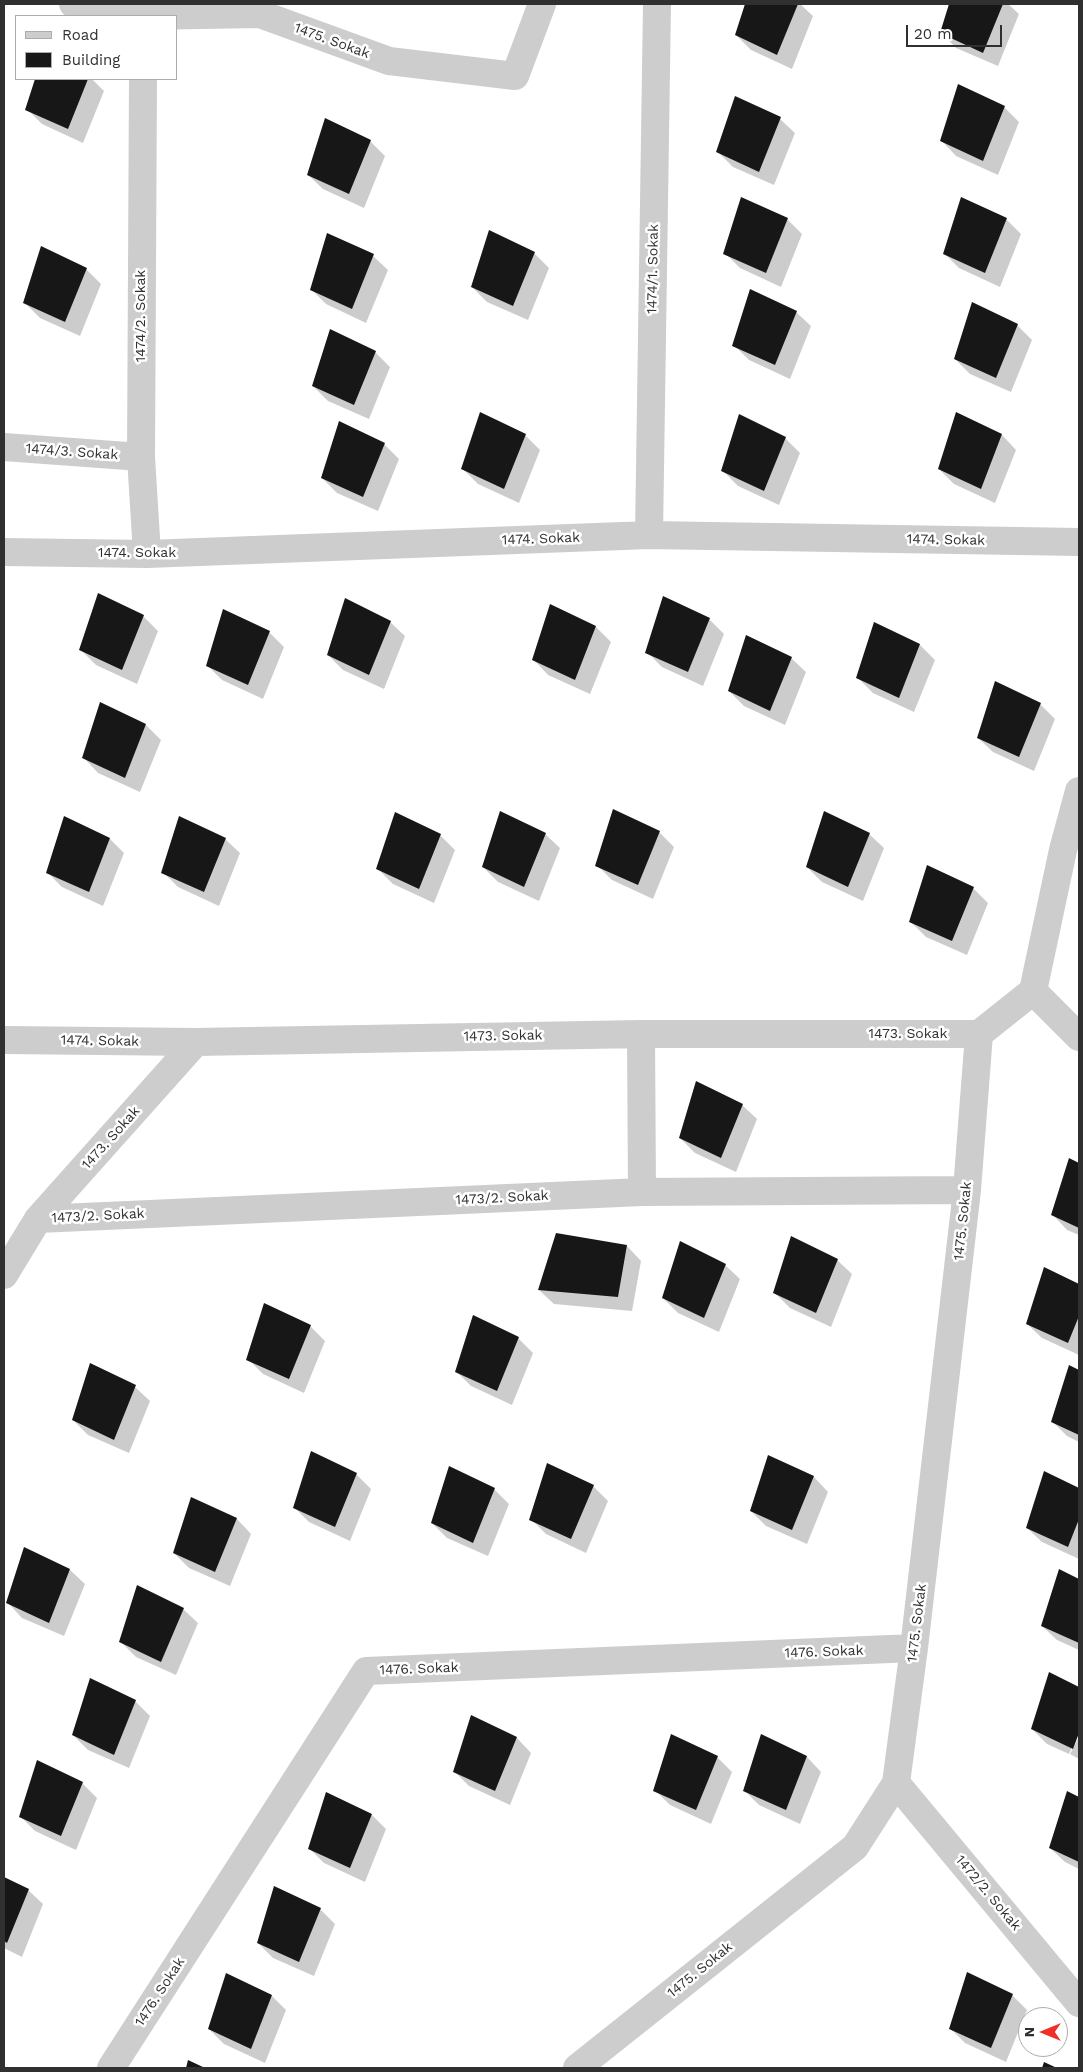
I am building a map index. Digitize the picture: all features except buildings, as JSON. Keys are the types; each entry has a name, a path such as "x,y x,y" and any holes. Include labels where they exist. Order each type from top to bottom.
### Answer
{"street":[{"name":"1475. Sokak","path":"73,4 137,15"},
{"name":"1475. Sokak","path":"178,15 260,14 389,61 515,76 542,4"},
{"name":"1474/1. Sokak","path":"649,535 657,4"},
{"name":"1474/2. Sokak","path":"143,80 141,457 148,554"},
{"name":"1474/3. Sokak","path":"4,447 141,457"},
{"name":"1474. Sokak","path":"4,552 148,554 649,535 1079,542"},
{"path":"979,1034 1033,991 1063,850 1079,792"},
{"path":"1033,991 1079,1037"},
{"path":"641,1034 642,1192"},
{"name":"1473. Sokak","path":"4,1275 38,1219 196,1042 641,1034 979,1034"},
{"name":"1475. Sokak","path":"578,2068 855,1847 896,1783 914,1648 967,1190 979,1034"},
{"name":"1474. Sokak","path":"4,1040 196,1042"},
{"name":"1473/2. Sokak","path":"38,1219 642,1192 967,1190"},
{"name":"1476. Sokak","path":"111,2068 366,1671 914,1648"},
{"name":"1472/2. Sokak","path":"896,1783 1079,2003"}]}
